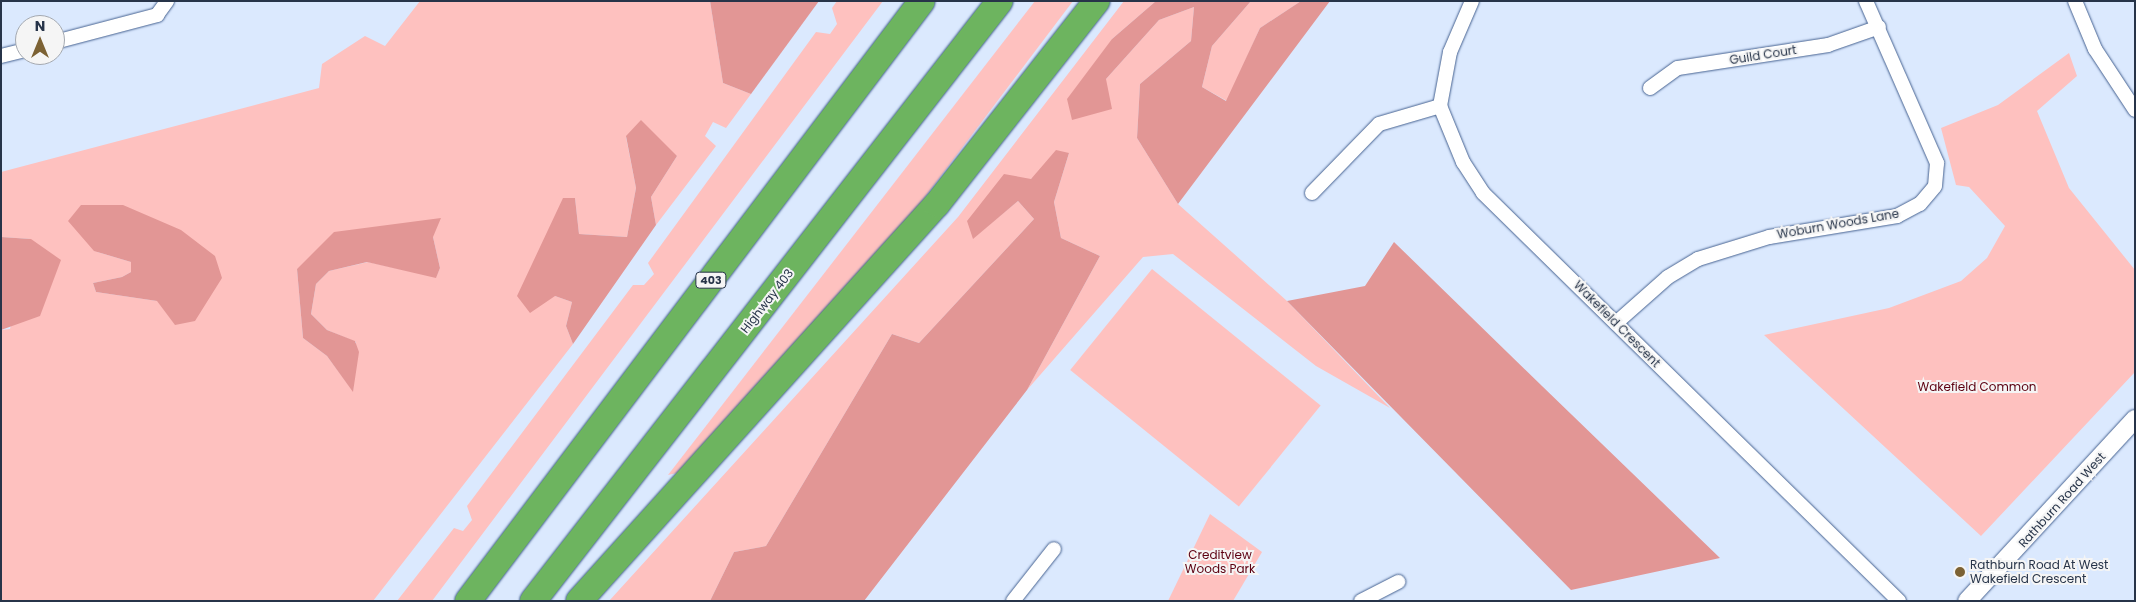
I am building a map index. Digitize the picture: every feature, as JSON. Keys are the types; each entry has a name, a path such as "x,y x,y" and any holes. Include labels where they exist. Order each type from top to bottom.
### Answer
{"highway":[{"path":"894,37 910,1"},
{"name":"403","path":"468,601 922,1"},
{"name":"Highway 403","path":"533,601 1000,1"},
{"path":"580,601 937,204 1097,1"}],"street":[{"path":"65,39 157,15 167,1"},
{"path":"1312,192 1379,124 1440,106 1450,52 1472,1"},
{"name":"Woburn Woods Lane","path":"1616,323 1668,277 1698,259 1769,237 1897,216 1920,204 1935,186 1937,163 1866,1"},
{"path":"2075,1 2095,49 2135,110"},
{"name":"Guild Court","path":"1650,88 1678,68 1828,45 1879,27"},
{"path":"1,56 15,52"},
{"name":"Wakefield Crescent","path":"1440,106 1463,162 1483,192 1899,601"},
{"name":"Rathburn Road West","path":"1967,601 2135,419"},
{"path":"1013,601 1054,549"},
{"path":"1361,601 1398,582"}],"green space":[{"path":"420,1 710,1 723,83 751,94 726,128 713,122 705,136 716,146 656,225 651,197 677,156 626,137 636,188 627,237 579,234 575,198 555,296 572,302 566,326 573,344 373,601 1,601 1,330 10,329 31,239 1,237 1,172 319,88 322,64 365,36 385,46","holes":["433,237 440,268 436,277 368,262 329,271 316,284 311,314 327,330 356,342 353,391 327,356 303,338 297,269","94,251 222,278 157,301 96,292 93,283 122,277 131,272 131,262"]},
{"path":"837,1 883,1 432,601 397,601 454,528 463,531 472,520 467,506 633,285 644,285 654,274 648,263 816,32 830,34 837,24 832,8"},
{"path":"1035,1 1073,1 916,209 677,473 668,475"},
{"path":"1124,1 1156,1 1112,39 1106,79 1159,20 1194,7 1191,41 1140,84 1137,138 1178,204 1287,301 1390,408 1316,366 1173,254 1143,257 1027,390 1100,256 1061,238 1054,202 1069,153 1031,179 973,238 1018,201 1034,219 919,343 892,334 766,546 734,552 710,601 609,601 958,217"},
{"path":"1251,1 1301,1 1260,28 1227,101 1202,87 1212,46"},
{"name":"Wakefield Common","path":"2069,53 2077,76 2037,111 2069,188 2135,270 2135,372 1981,536 1764,335 1889,308 1961,281 1987,258 2005,226 1969,187 1956,185 1941,128 1998,105"},
{"path":"1152,269 1321,406 1239,507 1070,370"},
{"name":"Creditview Woods Park","path":"1210,514 1262,552 1233,601 1168,601"}],"shaded area":[{"path":"710,1 819,1 751,94 723,83"},
{"path":"1156,1 1251,1 1212,46 1202,87 1226,101 1260,28 1301,1 1330,1 1178,204 1137,138 1140,84 1191,41 1194,7 1159,20 1106,79 1112,109 1072,120 1067,99 1112,39"},
{"path":"641,120 677,156 651,197 656,225 573,344 566,326 572,302 555,296 530,313 517,296 563,198 575,198 579,234 627,237 636,188 626,136"},
{"path":"1056,150 1069,153 1054,202 1061,238 1100,256 1027,390 864,601 710,601 734,552 766,546 892,334 919,343 1034,219 1018,201 973,239 967,221 1004,174 1031,179"},
{"path":"81,205 123,205 181,230 215,256 222,278 195,321 175,325 157,301 96,292 93,283 122,277 131,272 131,262 94,251 68,221"},
{"path":"441,218 433,237 440,268 436,278 367,262 329,271 316,284 311,314 327,330 355,341 359,352 353,392 327,356 303,338 297,269 334,232"},
{"path":"1,237 31,239 61,260 40,316 1,330"},
{"path":"1394,242 1720,558 1571,590 1287,301 1365,286"}],"place":[{"name":"Rathburn Road At West Wakefield Crescent","path":"1960,572"}]}
